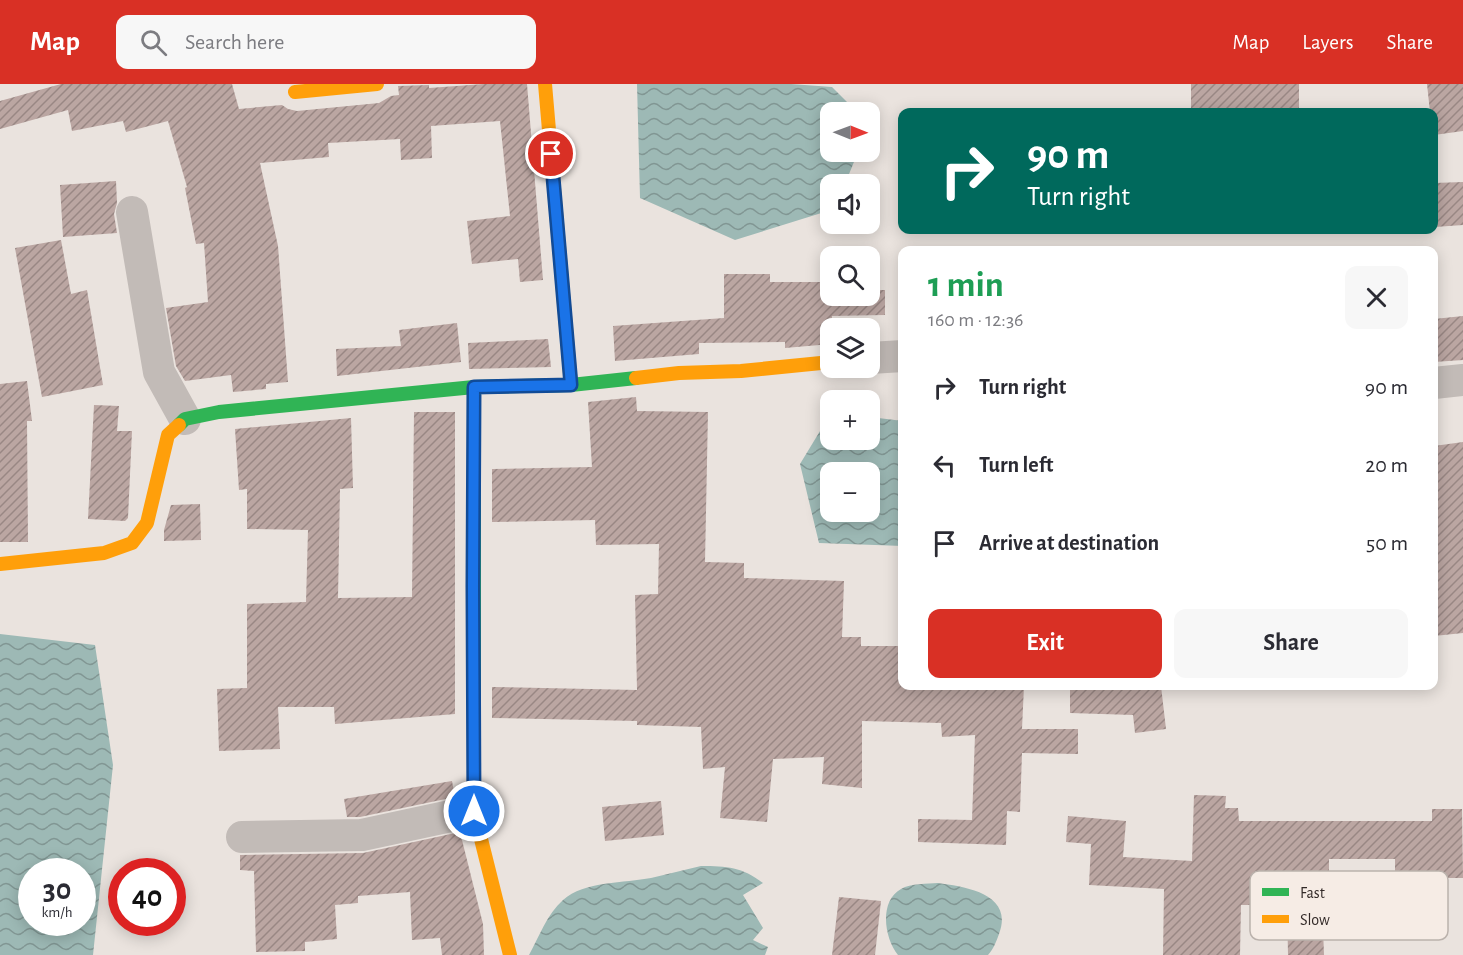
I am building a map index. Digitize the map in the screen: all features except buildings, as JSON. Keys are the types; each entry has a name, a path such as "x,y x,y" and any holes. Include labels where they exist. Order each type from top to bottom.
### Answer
{"street":[{"path":"295,92 377,84"},
{"path":"545,84 571,385"},
{"path":"132,212 159,372 185,418"},
{"path":"880,357 898,356"},
{"path":"0,564 104,553 132,543 147,523 168,435 185,418 219,412 474,387 571,385 679,373 741,371 820,363"},
{"path":"1438,383 1463,380"},
{"path":"474,387 474,811 510,955"},
{"path":"242,837 362,835 474,811"}],"water":[{"path":"637,84 791,84 832,87 847,102 820,102 820,162 854,162 849,174 820,174 820,213 735,240 640,198"},
{"path":"880,418 898,420 898,546 819,543 800,464 820,431 820,450 880,450"},
{"path":"0,634 95,645 113,765 96,926 96,858 18,858 18,936 95,936 93,955 0,955"},
{"path":"701,866 734,868 763,883 743,895 763,928 753,940 768,947 765,955 529,955 552,912 572,894 593,886 651,878"},
{"path":"938,883 974,890 994,901 1000,910 1002,920 999,934 988,955 898,955 893,948 886,920 889,902 905,887"}],"traffic: fast":[{"path":"179,425 185,419 219,412 474,387 571,385 636,378"},
{"path":"474,387 474,791"}],"traffic: slow":[{"path":"295,92 377,84"},
{"path":"545,84 571,385"},
{"path":"636,378 820,363"},
{"path":"0,564 104,553 132,543 147,523 168,435 179,425"},
{"path":"474,791 474,811 510,955"}],"route":[{"path":"474,811 474,387 571,385 551,154"}]}
